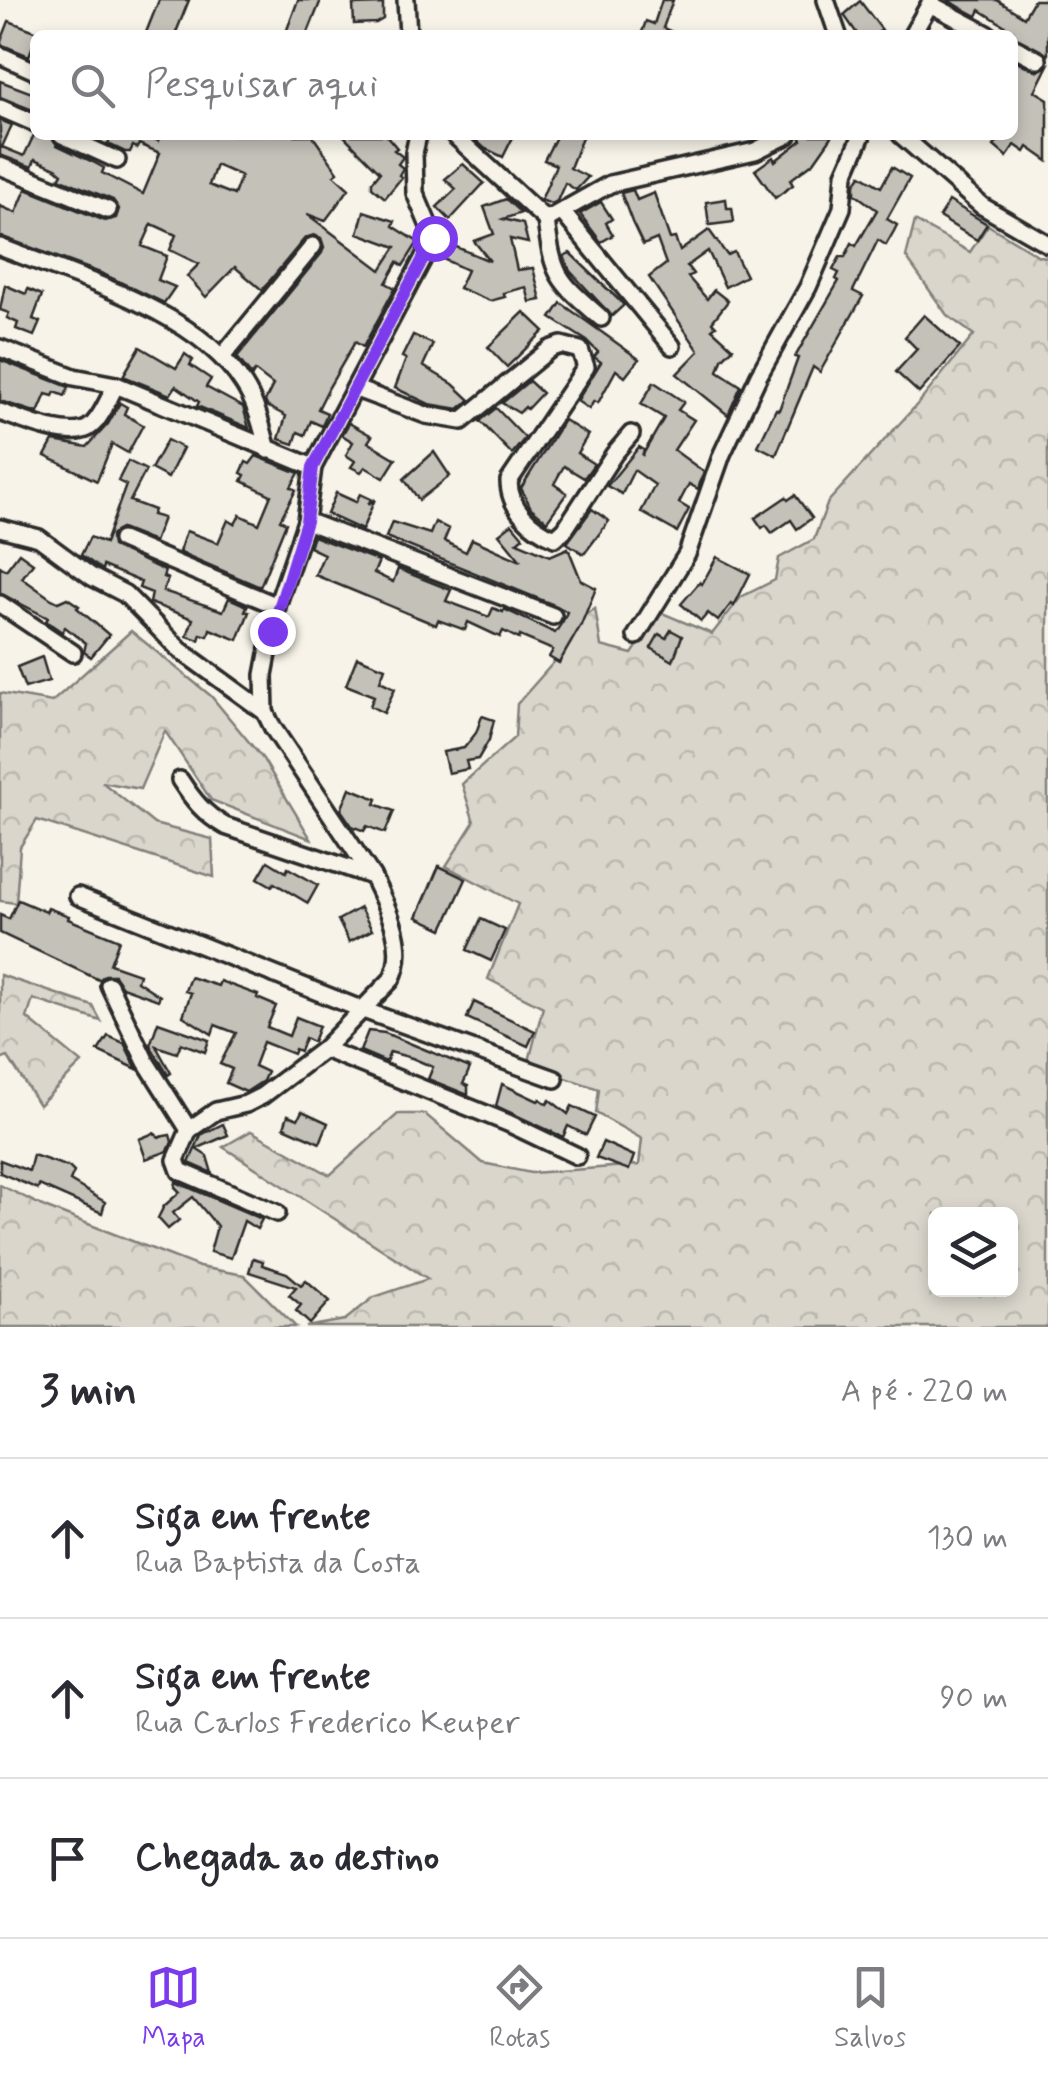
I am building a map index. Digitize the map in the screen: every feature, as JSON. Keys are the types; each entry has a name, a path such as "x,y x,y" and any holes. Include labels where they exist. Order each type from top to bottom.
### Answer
{"street":[{"path":"406,0 408,30"},
{"path":"826,0 836,30"},
{"path":"915,30 931,2 980,30"},
{"path":"1018,50 1038,60"},
{"path":"0,54 30,69"},
{"path":"0,108 30,121"},
{"path":"73,140 118,160"},
{"path":"265,712 264,675 277,606 306,521 313,467 434,238 415,193 417,140"},
{"path":"459,140 546,220 557,276 601,318"},
{"path":"546,220 610,184 755,151 778,140"},
{"path":"636,636 687,554 722,454 759,375 808,287 842,208 845,174 860,140"},
{"path":"908,140 982,206 1046,238"},
{"path":"0,166 108,210"},
{"path":"563,213 672,346"},
{"path":"222,357 313,246"},
{"path":"0,247 130,300 190,331 222,357 245,385 268,450"},
{"path":"356,389 426,415 462,421 550,349 561,345 580,350 586,367 508,481 516,508 554,538 560,536 631,434"},
{"path":"0,348 74,377 116,385 313,467"},
{"path":"0,412 51,429 80,430 92,426 116,385"},
{"path":"306,521 552,616"},
{"path":"0,528 39,538 92,577 124,594 180,650 265,712 372,876 392,922 399,957 391,980 363,1010 324,1049 254,1101 216,1112 189,1130 178,1150 180,1171 277,1213"},
{"path":"121,540 277,606"},
{"path":"0,604 74,652"},
{"path":"180,780 194,802 225,826 372,876"},
{"path":"78,896 363,1010 555,1079"},
{"path":"110,985 146,1062 189,1130"},
{"path":"324,1049 508,1123 577,1156"}],"green space":[{"path":"915,221 970,252 988,225 1039,256 1048,257 1048,1327 306,1327 345,1320 374,1297 428,1279 223,1147 251,1131 330,1175 398,1114 425,1114 483,1163 531,1173 639,1165 642,1139 596,1113 599,1089 528,1065 543,1007 488,979 518,904 446,866 474,822 462,784 515,737 517,704 554,662 579,619 595,608 601,646 632,654 660,612 712,634 741,597 775,580 779,558 814,539 828,502 974,335 947,315 906,257"},
{"path":"131,631 211,696 263,759 311,839 211,800 165,731 140,789 102,782 154,824 212,839 214,877 37,820 20,847 16,903 0,901 0,693 52,702"},
{"path":"0,975 93,1006 101,1021 33,999 27,1018 82,1063 39,1105 8,1057 0,1060"},
{"path":"0,1185 47,1208 199,1267 244,1275 296,1327 0,1327"}],"building":[{"path":"159,0 189,0 177,30 147,30"},
{"path":"298,0 321,0 309,30 287,30"},
{"path":"662,0 673,0 663,28 668,30 643,30 646,21 654,24"},
{"path":"947,0 997,0 1024,17 1034,0 1048,0 1048,55 1018,39 1018,30 1011,30 980,10 977,16"},
{"path":"860,1 882,30 854,30 844,15"},
{"path":"383,4 383,19 354,24 353,5"},
{"path":"9,21 33,30 29,56 0,44"},
{"path":"1018,62 1038,71 1048,65 1035,91 1048,99 1048,161 1028,147 1025,152 1015,145 1007,157 994,146 999,140 1018,140"},
{"path":"0,81 30,92 30,109 0,97"},
{"path":"0,120 12,125 2,147 24,156 32,140 54,140 104,168 102,173 143,194 160,153 139,144 125,152 108,144 110,140 316,140 338,172 334,175 349,189 325,221 307,214 381,270 396,247 358,233 364,211 395,221 393,226 418,242 403,266 398,262 386,283 395,288 363,347 355,342 329,387 318,409 327,413 322,426 311,421 305,435 298,432 294,444 279,439 286,416 265,401 273,385 255,371 252,376 237,357 322,253 321,238 305,238 262,290 235,267 206,297 187,276 199,264 170,250 176,235 152,224 142,246 167,256 158,280 175,287 164,303 103,274 0,236 0,206 16,213 26,189 105,221 116,218 119,209 113,200 59,178 62,173 56,168 35,159 32,167 0,155","holes":["216,165 241,176 234,195 209,185"]},
{"path":"348,140 390,140 403,157 398,164 403,168 399,175 402,177 385,198 372,187 380,172"},
{"path":"476,140 512,140 503,157"},
{"path":"554,140 581,140 570,168 588,177 576,190 565,183 557,201 551,204 541,200 556,165 544,160"},
{"path":"802,140 829,140 814,162 790,180 793,185 775,198 755,170 773,157 775,161"},
{"path":"463,164 484,183 450,220 437,207 456,189 445,179"},
{"path":"892,167 910,178 887,219 897,225 886,245 878,240 853,291 863,296 820,372 813,367 776,455 758,446 776,409 779,410 798,358 795,357 839,281 839,273 833,270 852,243 856,246 877,210 855,194 855,184 861,175 881,187"},
{"path":"633,190 637,200 654,193 670,239 675,238 680,251 709,230 727,255 734,252 746,276 725,287 708,251 687,266 693,274 688,277 707,299 714,290 728,301 712,322 716,326 712,329 733,348 722,359 718,371 741,386 728,415 677,374 699,351 649,277 666,264 657,239 643,245 632,222 621,193"},
{"path":"506,199 521,213 503,219 523,224 528,243 510,239 517,270 533,268 541,300 530,302 526,287 490,301 459,288 467,270 443,259 449,244 490,261 474,241 494,234 484,207"},
{"path":"726,199 734,222 709,225 706,202"},
{"path":"949,201 987,224 977,240 939,217"},
{"path":"601,202 612,219 606,223 613,235 601,242 580,214"},
{"path":"570,253 624,305 612,316 570,271 564,256"},
{"path":"5,285 26,294 28,289 42,295 33,319 40,322 34,336 16,329 18,323 0,310"},
{"path":"561,303 639,359 625,377 616,370 598,403 594,401 589,409 577,401 601,362 594,357 598,352 587,341 551,318"},
{"path":"524,312 544,331 507,367 488,347"},
{"path":"924,315 960,347 919,393 896,372 917,349 905,337"},
{"path":"413,335 433,344 423,366 470,400 459,409 429,404 395,388 406,359 402,357"},
{"path":"140,347 176,368 185,354 193,360 190,365 211,379 206,387 243,407 249,428 197,406 199,402 176,386 170,395 123,376"},
{"path":"0,360 69,387 65,396 46,394 38,413 0,401"},
{"path":"529,381 542,393 527,409 519,413 502,403"},
{"path":"654,382 684,402 678,410 694,420 674,450 704,472 698,489 689,484 679,503 689,509 677,532 641,512 655,485 634,470 622,494 607,486 639,447 644,450 642,456 664,418 641,404"},
{"path":"120,403 127,407 124,414 143,425 128,453 112,444 97,481 45,456 53,441 87,447"},
{"path":"496,408 525,438 512,454 480,421"},
{"path":"564,420 588,435 577,453 594,464 584,478 564,466 554,484 567,493 547,521 531,508 521,488"},
{"path":"349,423 372,436 368,442 396,459 384,478 365,467 361,472 351,467 355,461 346,455 353,442 342,435"},
{"path":"167,440 183,448 168,478 151,469"},
{"path":"434,452 450,476 419,500 404,479"},
{"path":"256,456 299,473 291,487 296,490 280,520 286,523 260,587 179,552 186,531 218,543 228,520 235,524 240,515 259,524 271,495 242,481 245,475 241,473 246,462 250,464"},
{"path":"128,461 146,470 130,501 163,518 154,542 121,529 111,535 112,546 165,571 163,577 168,579 163,591 223,611 229,598 247,606 245,611 249,612 238,640 210,629 208,636 201,634 199,640 187,636 193,619 150,603 152,593 139,588 141,582 103,566 102,570 81,555 90,537 105,543 126,485 118,481"},
{"path":"336,493 356,502 360,494 371,499 368,505 375,499 362,530 327,514"},
{"path":"795,495 812,518 797,529 791,520 772,533 766,525 762,528 755,518"},
{"path":"592,509 609,521 584,554 567,543"},
{"path":"392,522 430,534 435,522 449,529 444,541 466,552 472,539 521,561 499,534 512,524 523,537 517,542 550,556 568,548 581,580 596,588 559,663 549,657 553,650 520,636 519,639 503,631 500,637 468,622 465,630 438,620 436,625 315,575 324,554 309,547 313,536 379,561 374,573 393,582 398,569 451,590 446,601 489,617 493,608 503,612 504,609 555,633 563,621 567,612 557,606 386,537"},
{"path":"19,553 33,563 22,578 58,602 67,598 109,635 91,657 84,652 86,643 65,627 62,632 46,621 48,618 0,593 0,566 6,570"},
{"path":"717,557 750,574 734,606 731,604 718,621 708,613 701,621 681,604 702,584"},
{"path":"671,630 682,636 673,661 651,648 659,634 666,638"},
{"path":"42,657 49,681 25,688 17,667"},
{"path":"357,657 385,668 380,681 395,688 384,713 370,706 374,696 346,685"},
{"path":"482,716 494,720 478,759 466,761 468,769 448,773 443,752 464,748 476,733"},
{"path":"350,788 394,811 385,833 367,826 364,831 352,826 341,810"},
{"path":"268,861 318,885 308,903 258,878"},
{"path":"439,866 466,879 443,929 417,917"},
{"path":"18,900 46,912 48,908 69,916 68,919 119,940 110,964 139,974 137,981 160,996 158,1000 122,987 114,975 99,980 0,933 0,915 9,919"},
{"path":"360,908 372,930 349,942 338,920"},
{"path":"481,919 505,930 491,961 467,950"},
{"path":"190,977 218,986 220,981 258,995 257,998 276,1006 267,1027 289,1036 296,1017 319,1026 313,1042 305,1038 300,1051 295,1049 293,1054 263,1042 254,1066 267,1072 263,1081 246,1092 226,1083 232,1069 220,1064 236,1033 215,1025 212,1034 183,1016 191,993 185,991"},
{"path":"474,1002 535,1031 528,1046 467,1018"},
{"path":"158,1022 209,1040 205,1052 181,1043 177,1053 156,1046 171,1073 168,1075 150,1045"},
{"path":"368,1031 385,1033 470,1068 463,1084 468,1086 468,1095 428,1079 433,1067 412,1058 390,1052 386,1062 360,1051"},
{"path":"108,1036 124,1043 137,1069 98,1051"},
{"path":"502,1084 547,1104 550,1100 568,1114 572,1106 595,1117 586,1135 568,1126 563,1137 496,1106"},
{"path":"302,1111 328,1123 320,1143 284,1127 288,1115 298,1119"},
{"path":"223,1124 228,1135 196,1149 207,1156 212,1173 189,1163 201,1135"},
{"path":"154,1133 159,1137 170,1135 172,1142 168,1151 146,1159 139,1139"},
{"path":"603,1142 634,1156 629,1170 596,1158"},
{"path":"33,1155 69,1167 74,1172 70,1181 105,1202 102,1213 39,1185 38,1189 0,1173 0,1160 29,1171"},
{"path":"176,1182 262,1219 257,1229 244,1221 231,1258 210,1252 217,1226 193,1197 173,1213 179,1220 168,1229 158,1218 164,1206 180,1192"},
{"path":"253,1258 287,1273 301,1285 306,1280 330,1301 310,1324 296,1311 301,1305 289,1295 296,1287 249,1272"}],"route":[{"path":"272,631 306,521 313,467 434,238"}]}
